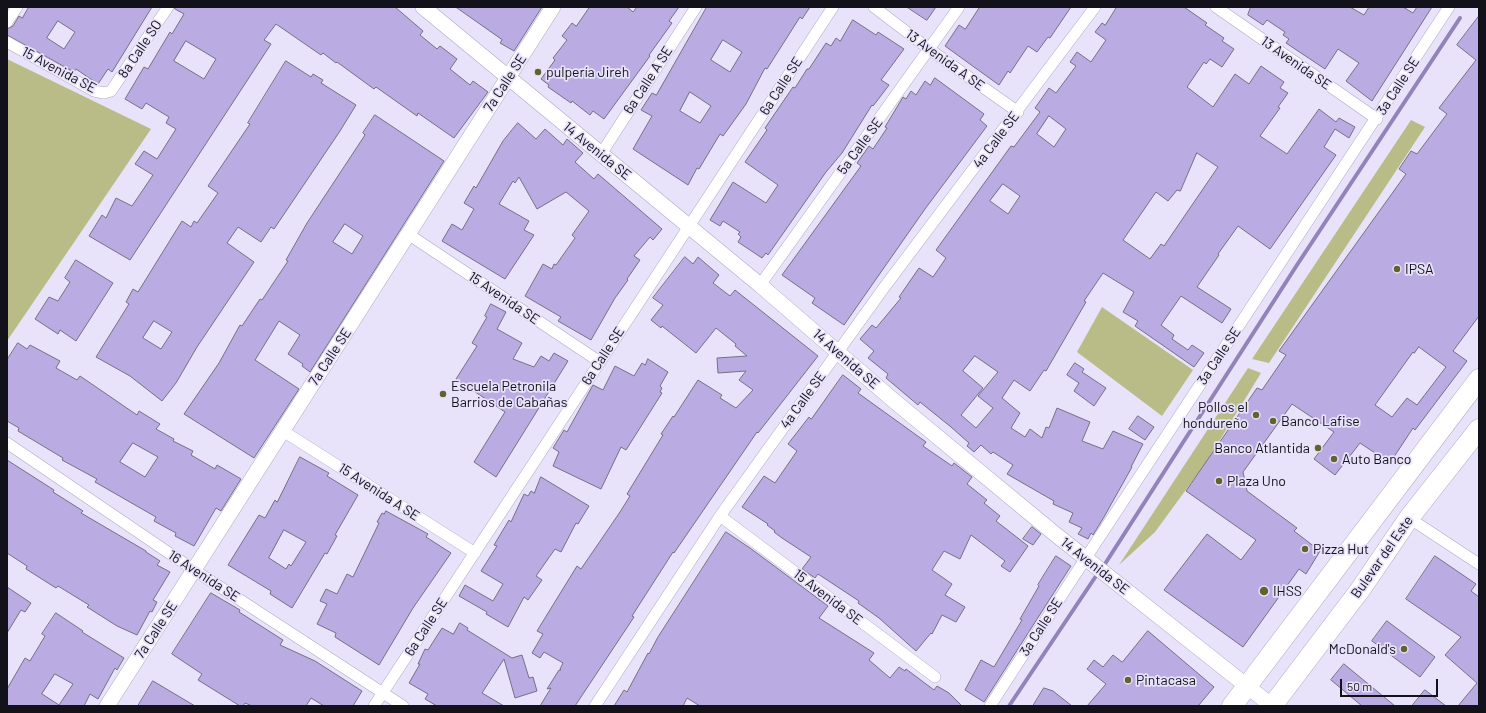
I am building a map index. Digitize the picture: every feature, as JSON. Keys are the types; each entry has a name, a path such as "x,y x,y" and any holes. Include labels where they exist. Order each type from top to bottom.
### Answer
{"highway":[{"name":"Bulevar del Este","path":"1232,706 1479,379"},
{"name":"Bulevar del Este","path":"1272,706 1356,596 1409,518 1479,429"}],"street":[{"path":"7,22 18,7"},
{"name":"8a Calle SO","path":"111,91 168,7"},
{"name":"14 Avenida SE","path":"423,7 760,285 838,353 1055,534 1272,706"},
{"name":"7a Calle SE","path":"107,706 553,7"},
{"name":"6a Calle A SE","path":"601,154 696,7"},
{"name":"6a Calle SE","path":"374,706 833,7"},
{"name":"13 Avenida A SE","path":"874,7 929,49 1018,112"},
{"name":"5a Calle SE","path":"760,285 959,7"},
{"name":"4a Calle SE","path":"596,706 720,516 913,248 1018,112 1095,7"},
{"name":"13 Avenida SE","path":"1216,7 1377,119"},
{"name":"3a Calle SE","path":"990,706 1086,558 1377,119 1449,7"},
{"name":"15 Avenida SE","path":"7,42 94,91 104,93 111,91"},
{"name":"15 Avenida SE","path":"408,234 600,362"},
{"name":"15 Avenida A SE","path":"283,431 475,553"},
{"name":"16 Avenida SE","path":"7,443 194,570 403,706"},
{"name":"15 Avenida SE","path":"720,516 935,677"},
{"path":"1409,518 1479,564"}],"green space":[{"path":"7,59 151,129 7,341"},
{"path":"1411,120 1425,127 1269,363 1252,359"},
{"path":"1102,307 1193,370 1162,416 1077,352"},
{"path":"1248,368 1261,373 1207,461 1155,532 1119,565"}],"building":[{"path":"29,7 152,7 112,72 108,69 98,84 76,69 74,72 7,35 7,29 13,26 19,16 22,18","holes":["58,21 75,32 64,49 47,38"]},
{"path":"175,7 395,7 423,31 420,35 437,49 440,46 457,59 450,69 470,85 473,81 488,92 454,138 418,113 417,116 376,87 374,89 337,62 336,63 323,53 321,55 276,24 264,40 271,44 130,260 89,236 102,215 106,218 116,198 132,206 153,175 135,164 144,151 157,159 176,129 166,123 169,117 146,103 142,109 125,99 144,67 148,69 170,32 172,34 184,14 175,9","holes":["186,41 216,59 204,79 174,61"]},
{"path":"456,7 542,7 514,51 500,43 502,40"},
{"path":"590,7 627,7 633,12 637,7 679,7 669,21 672,23 649,55 650,56 604,119 593,111 590,115 572,101 571,103 548,87 549,85 541,79 555,60 553,58 567,40 562,36 572,23 576,26"},
{"path":"707,7 810,7 802,19 800,17 767,69 765,68 746,104 723,136 720,134 699,169 697,168 688,185 633,149 652,116 641,110 652,93 656,95","holes":["723,40 742,52 730,72 711,60","690,92 711,106 700,123 680,111"]},
{"path":"907,7 936,7 927,20"},
{"path":"980,7 1071,7 1050,38 1048,37 1037,52 1028,46 1010,73 1008,71 999,85 945,46 959,25 965,29"},
{"path":"1117,7 1184,7 1207,23 1205,25 1224,38 1222,41 1234,49 1222,67 1210,59 1206,64 1204,62 1187,87 1213,107 1235,74 1249,84 1261,66 1284,82 1280,88 1288,93 1278,107 1280,108 1260,136 1287,154 1319,109 1336,122 1339,118 1355,127 1349,138 1335,129 1324,147 1336,155 1270,249 1238,226 1218,254 1219,255 1197,287 1231,309 1222,323 1181,296 1161,325 1174,335 1172,339 1188,350 1192,345 1204,353 1194,367 1135,326 1138,321 1123,312 1134,292 1103,273 1084,301 1086,302 1046,371 1044,370 1030,391 1014,380 1002,398 1020,413 1011,428 1025,437 1030,429 1042,438 1046,427 1049,428 1057,408 1090,422 1082,441 1103,449 1113,431 1143,444 1104,517 1093,535 1091,533 1088,539 1078,534 1082,528 1069,522 1073,513 1053,504 1054,501 1007,474 1013,465 993,452 991,454 981,445 974,452 967,446 969,443 951,427 920,402 918,405 886,378 888,374 868,358 874,351 860,339 872,325 876,328 901,298 899,297 919,268 933,277 946,258 936,250 1011,146 1014,147 1040,112 1035,108 1049,88 1056,93 1076,66 1070,62 1077,52 1091,62 1106,40 1095,32 1102,23 1105,25","holes":["1049,116 1066,129 1054,147 1037,134","1197,153 1218,167 1164,246 1161,244 1150,259 1123,240 1156,192 1168,201 1177,190 1180,191","1003,184 1020,196 1008,214 990,201","975,356 998,372 978,396 993,408 976,428 961,415 983,388 963,371"]},
{"path":"1251,7 1350,7 1364,15 1369,7 1403,7 1413,13 1417,7 1432,7 1372,101 1346,81 1359,63 1338,49 1325,69 1286,43 1289,39 1283,35 1285,32 1267,20 1263,25 1248,15"},
{"path":"1479,16 1479,316 1453,351 1467,361 1415,430 1413,428 1390,463 1360,443 1335,475 1314,459 1334,432 1292,404 1243,472 1247,491 1297,528 1294,531 1320,551 1306,574 1299,569 1243,647 1164,590 1207,534 1241,560 1256,540 1186,491 1257,388 1262,390 1286,355 1279,351 1406,174 1399,169 1411,151 1417,154 1447,114 1439,108 1476,60 1457,45","holes":["1419,347 1446,367 1417,405 1407,398 1392,417 1375,405 1413,352 1414,353"]},
{"path":"853,20 876,35 878,32 904,49 881,80 889,85 873,106 872,105 842,153 826,172 768,255 766,253 762,258 738,242 741,237 738,234 740,232 723,221 720,226 710,220 733,182 766,203 778,185 745,162 767,130 765,128 793,87 795,88 807,69 809,69 826,43 831,46 836,38 840,41"},
{"path":"286,61 311,77 313,74 323,80 321,83 356,105 274,229 271,227 261,242 238,227 227,243 254,262 197,347 176,383 162,401 130,376 96,357 129,304 126,302 133,289 138,292 182,221 191,227 194,221 197,223 218,193 208,186 250,124 248,123","holes":["154,321 172,332 161,349 143,338"]},
{"path":"935,78 984,114 980,120 987,126 925,209 844,325 812,303 815,298 782,275 861,166 857,163 869,146 873,149 887,128 885,127 903,97 906,99 911,91 916,95 925,81 930,85"},
{"path":"375,115 444,161 310,372 302,366 303,364 288,354 300,335 279,321 255,360 299,389 254,458 184,414 219,363 240,325 242,326 260,299 262,300 288,261 286,260 307,223 365,135 363,133","holes":["345,224 363,236 352,254 333,242"]},
{"path":"518,123 536,139 545,129 563,145 567,139 583,153 575,162 594,179 598,174 662,229 653,240 650,237 634,256 640,260 615,298 591,340 558,321 561,317 525,296 543,264 552,269 554,264 556,265 575,238 572,235 589,211 566,192 537,209 519,177 515,183 513,181 499,204 529,221 524,230 534,235 505,279 442,241 452,224 462,230 474,209 464,203 474,186 476,188 503,141"},
{"path":"685,257 693,264 698,257 719,275 713,283 730,296 735,290 818,356 758,433 757,432 674,553 673,552 632,616 634,617 575,706 540,706 551,688 547,689 559,670 561,670 560,669 563,663 544,652 540,658 532,653 543,634 537,631 577,566 581,569 620,512 630,496 627,494 673,416 674,417 698,380 722,395 720,398 736,408 753,390 739,380 746,371 718,373 717,358 747,356 735,346 736,344 716,328 696,353 662,326 661,328 651,320 663,305 653,298"},
{"path":"76,260 113,283 76,341 60,330 58,334 35,319 49,297 58,301 70,282 65,278"},
{"path":"491,304 506,312 497,329 522,343 513,359 534,367 541,356 549,361 554,353 568,361 496,477 474,462 505,412 456,379 477,346 472,343 487,317 485,316"},
{"path":"18,343 27,349 30,345 60,361 56,368 77,380 80,376 137,415 139,411 160,424 156,429 174,439 173,441 193,451 191,455 215,469 217,465 241,479 221,511 216,508 194,546 175,536 176,533 154,521 156,517 95,482 97,479 62,460 63,458 18,431 19,428 7,421 7,360","holes":["133,443 158,457 145,477 120,462"]},
{"path":"648,359 668,372 660,386 662,388 660,392 662,393 626,450 621,447 601,489 553,466 559,452 553,448 564,430 567,432 593,385 603,390 615,366 634,376 642,363 645,365"},
{"path":"1075,363 1084,369 1082,372 1106,388 1094,406 1074,391 1079,383 1067,375"},
{"path":"843,375 861,389 858,393 926,442 923,446 952,466 954,463 972,477 967,484 987,500 984,503 1000,516 996,521 1028,546 1010,572 1001,566 1005,561 971,535 960,559 944,551 932,570 952,584 945,595 965,607 956,622 942,615 932,634 931,633 916,651 879,618 858,603 859,601 818,574 815,578 802,569 811,557 782,538 767,525 768,524 742,507 764,476 775,483 797,451 788,444 809,417 811,419"},
{"path":"1138,416 1154,427 1145,440 1129,429"},
{"path":"300,457 329,473 327,476 358,495 335,535 337,536 327,554 325,553 292,608 270,594 271,591 228,565 259,515 265,518 275,500 277,502","holes":["284,530 306,542 291,566 289,564 286,569 269,558"]},
{"path":"7,460 54,490 53,492 83,511 81,513 146,551 160,561 157,565 170,572 153,600 157,602 152,612 150,611 137,635 117,626 87,607 89,605 58,586 56,588 26,569 27,566 7,553"},
{"path":"541,477 589,506 578,524 576,523 561,552 555,549 536,576 542,580 528,600 524,597 508,627 486,614 487,612 459,596 465,585 493,601 503,584 481,571 497,546 494,545 509,520 511,522 524,494 528,496 531,491 534,493"},
{"path":"386,511 428,534 426,537 451,553 413,608 379,665 335,637 336,633 317,624 327,604 320,601 326,589 337,594 347,574 353,577 379,523 377,522 382,513 384,514"},
{"path":"1032,527 1041,534 1033,545 1023,539"},
{"path":"726,532 828,606 819,618 874,653 869,660 890,678 899,667 905,671 906,669 934,690 937,686 949,693 962,706 700,706 687,698 683,706 614,706 624,690 627,692 648,653 649,654 658,637"},
{"path":"1056,556 1071,566 984,702 965,690 981,660 994,667 1022,620 1020,619 1039,586 1038,585"},
{"path":"1435,556 1476,584 1471,591 1479,597 1479,706 1458,706 1477,683 1445,655 1461,637 1406,599"},
{"path":"7,587 31,603 25,612 21,610 7,633"},
{"path":"211,593 240,610 239,612 283,640 280,645 315,661 362,691 353,706 324,706 311,698 306,706 252,706 245,703 243,706 240,706 198,680 202,674 172,654"},
{"path":"56,613 83,631 82,632 124,658 117,670 115,668 98,699 90,694 84,706 7,706 7,689 25,658 30,661 45,636 42,634","holes":["55,674 73,684 59,705 42,694"]},
{"name":"McDonald's","path":"1387,621 1435,657 1420,677 1372,641"},
{"path":"460,623 468,628 467,630 512,658 522,655 529,678 533,677 537,691 515,698 504,659 482,693 504,706 437,706 425,699 428,694 409,683 420,664 418,664 425,649 428,650 442,628 453,634"},
{"path":"1148,631 1214,687 1198,706 1087,706 1106,684 1087,669 1094,660 1103,667 1113,655 1122,662"},
{"path":"1344,664 1395,706 1362,706 1331,680"},
{"path":"153,681 195,706 138,706"},
{"path":"1044,688 1053,691 1072,706 1033,706"},
{"path":"1425,690 1446,706 1412,706"}],"waterway":[{"path":"1103,567 1297,265 1460,18"},
{"path":"1009,706 1098,573"}],"place":[{"name":"pulpería Jireh","path":"538,72"},
{"name":"IPSA","path":"1397,269"},
{"name":"Escuela Petronila Barrios de Cabañas","path":"443,394"},
{"name":"Pollos el hondureño","path":"1256,415"},
{"name":"Banco Lafise","path":"1273,421"},
{"name":"Banco Atlantida","path":"1318,448"},
{"name":"Auto Banco","path":"1334,459"},
{"name":"Plaza Uno","path":"1219,481"},
{"name":"Pizza Hut","path":"1305,549"},
{"name":"IHSS","path":"1264,591"},
{"name":"McDonald's","path":"1404,649"},
{"name":"Pintacasa","path":"1128,680"}]}
